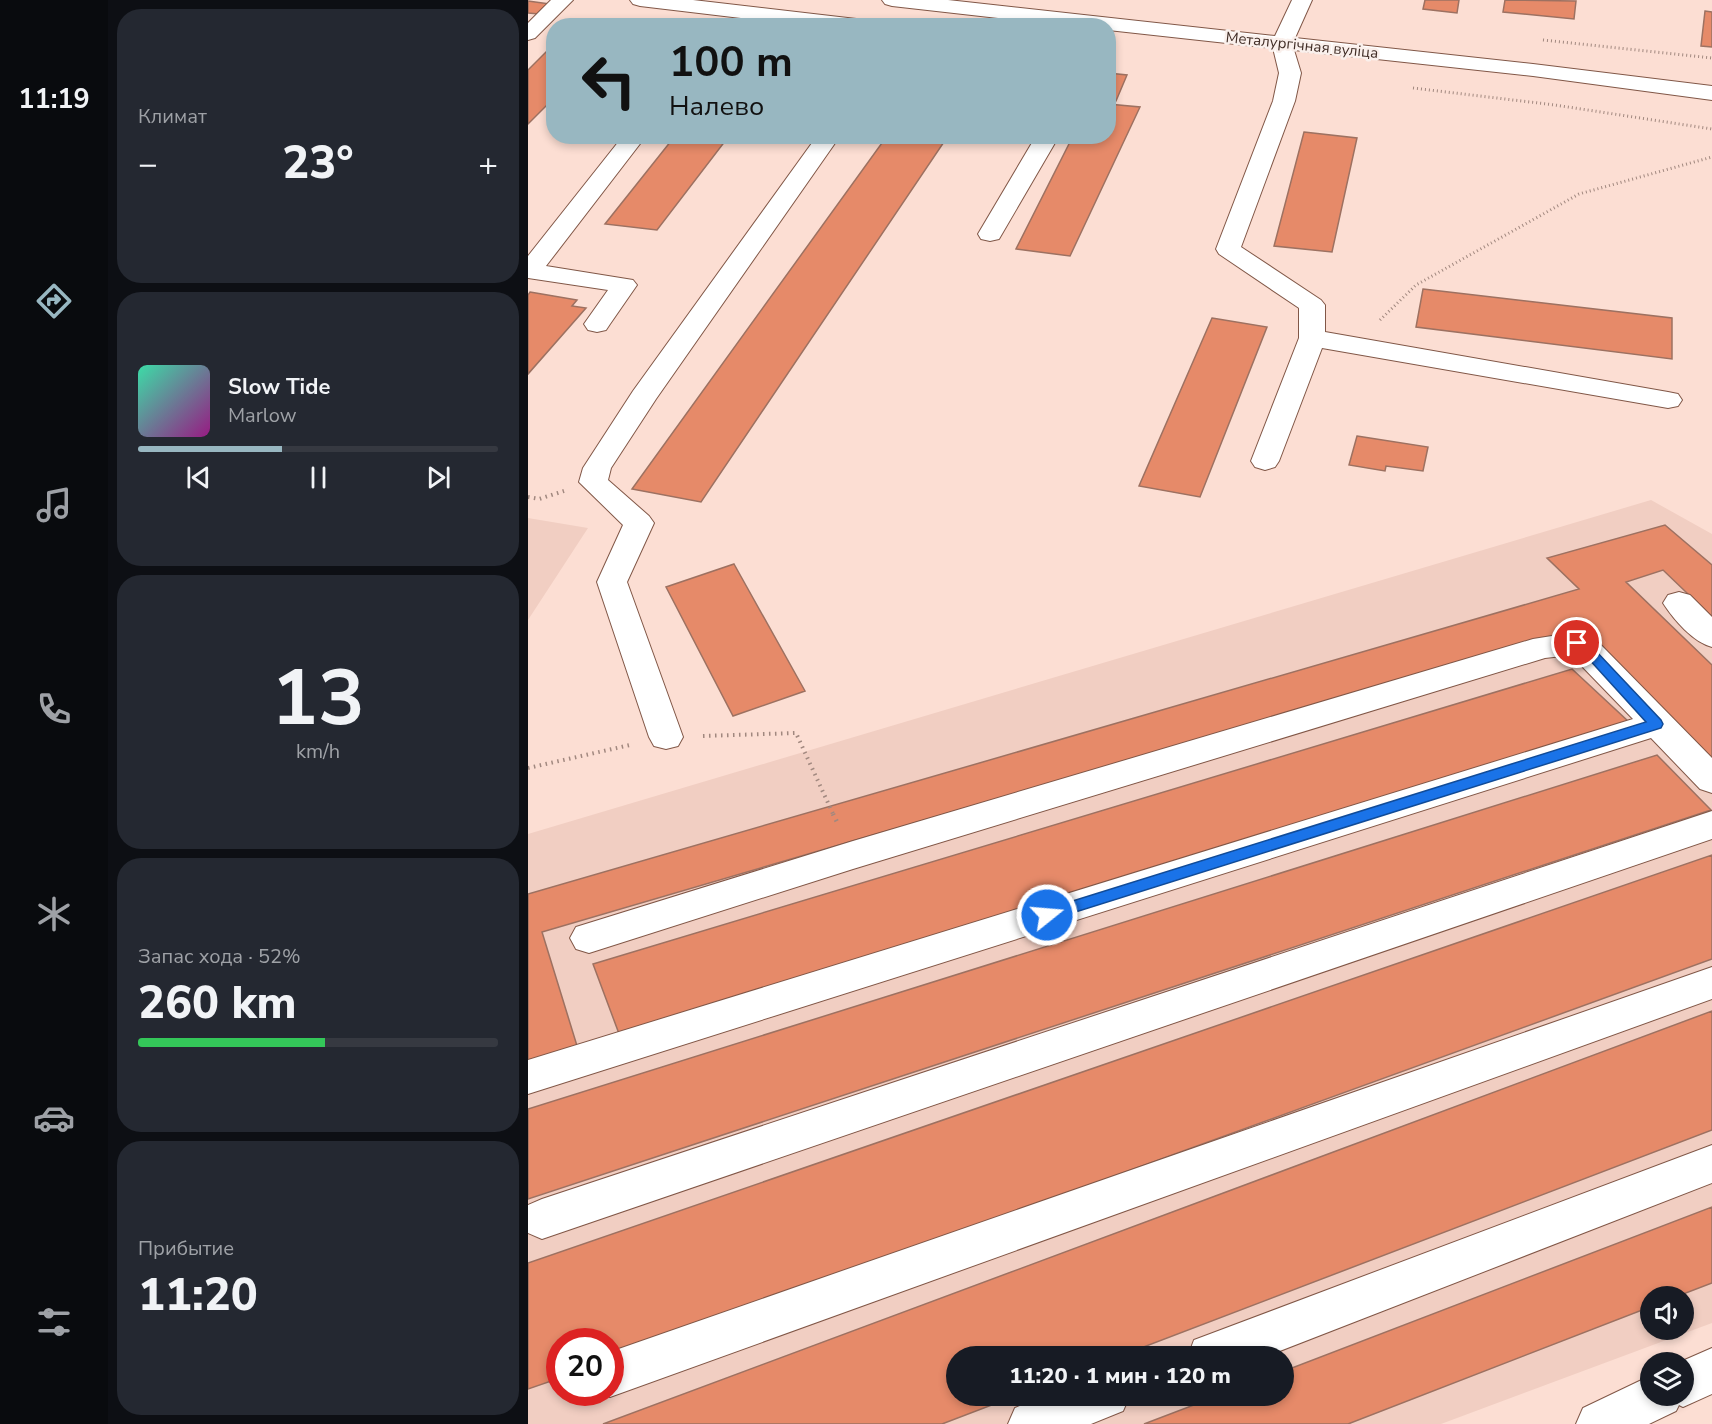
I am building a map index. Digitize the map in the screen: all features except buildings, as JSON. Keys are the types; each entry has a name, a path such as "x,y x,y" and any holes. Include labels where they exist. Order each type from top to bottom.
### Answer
{"street":[{"path":"528,34 563,0"},
{"path":"640,0 794,18"},
{"name":"Металургічная вуліца","path":"892,0 1024,18"},
{"path":"1265,461 1312,338 1312,305 1228,249 1284,101 1290,73 1282,43 1302,0"},
{"path":"913,18 922,3"},
{"path":"677,18 687,6"},
{"name":"Металургічная вуліца","path":"1116,28 1533,70 1712,93"},
{"path":"597,324 624,285 529,271 629,144"},
{"path":"666,737 612,582 639,523 593,482 597,468 643,397 823,144"},
{"path":"990,234 1043,144"},
{"path":"1312,338 1668,400"},
{"path":"1679,603 1712,636"},
{"path":"589,938 853,855 1544,647 1577,643 1591,654 1712,780"},
{"path":"528,1077 1656,724"},
{"path":"542,1219 1712,825"},
{"path":"624,1370 1712,983"},
{"path":"1236,1346 1712,1164"},
{"path":"1694,1379 1712,1370"},
{"path":"1599,1424 1640,1405"},
{"path":"1032,1424 1079,1406"}],"path":[{"path":"1405,87 1555,105 1712,129"},
{"path":"1354,345 1416,285 1579,194 1712,157"},
{"path":"528,768 666,737 796,733 853,855"}],"shaded area":[{"path":"1651,500 1712,534 1712,1323 1694,1330 1694,1286 1640,1286 1640,1340 1666,1340 1441,1424 528,1424 528,834"},
{"path":"528,518 588,528 528,620"}],"route":[{"path":"1047,915 1656,724 1591,654 1577,643"}]}
